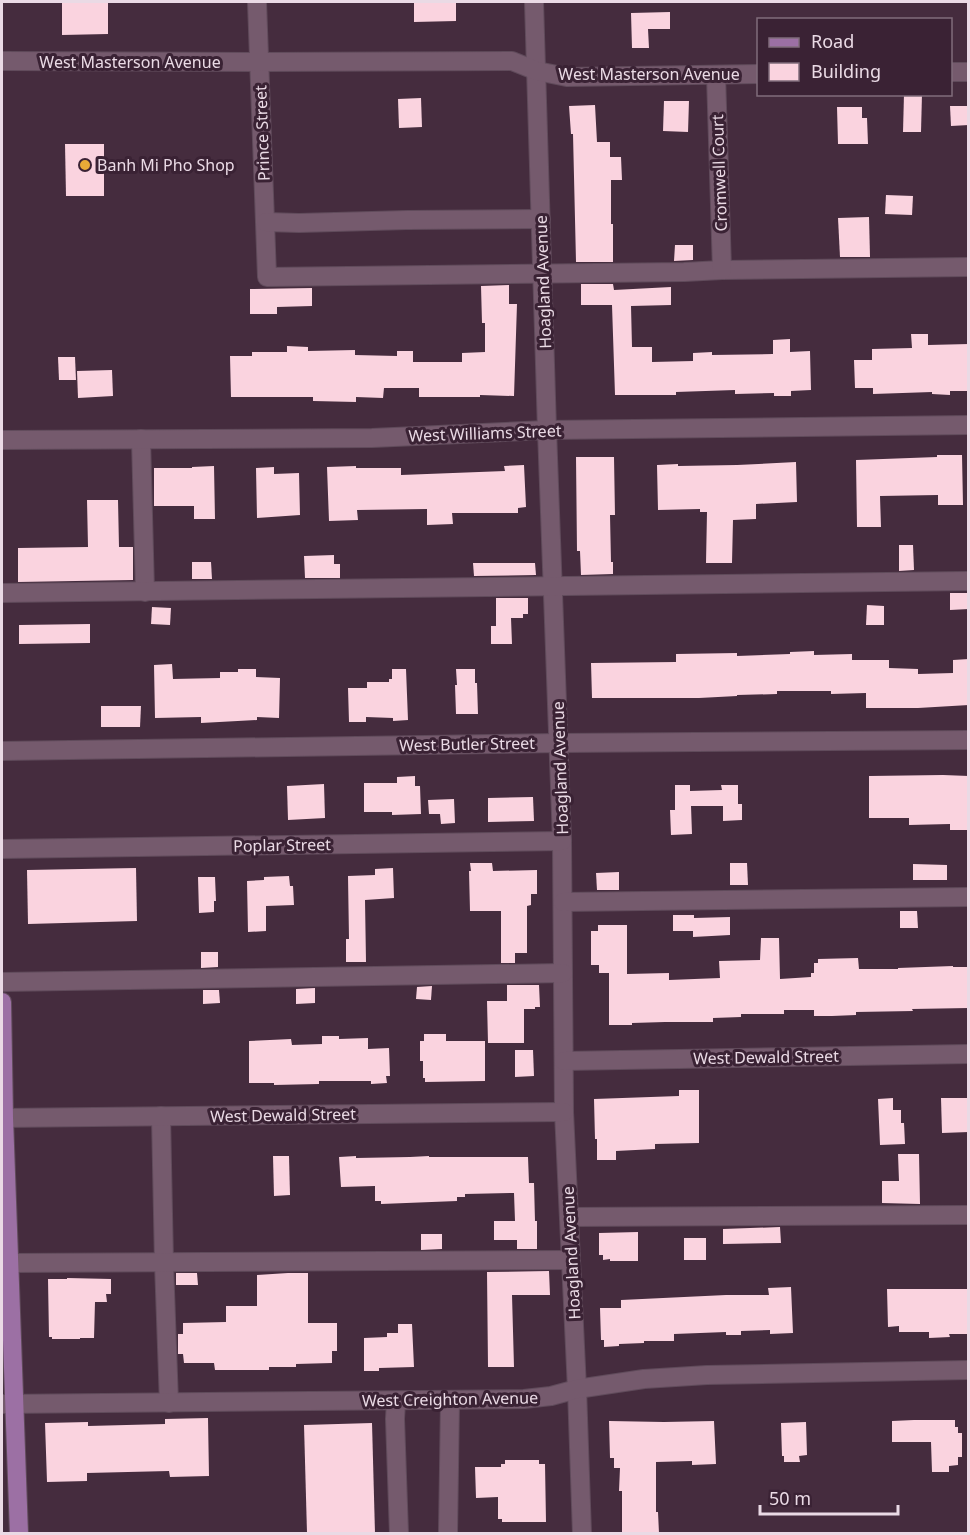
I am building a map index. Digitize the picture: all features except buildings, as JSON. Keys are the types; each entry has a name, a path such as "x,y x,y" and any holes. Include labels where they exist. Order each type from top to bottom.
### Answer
{"main road":[{"path":"2,1002 3,1118 9,1263 8,1404 19,1533"}],"street":[{"name":"Prince Street","path":"257,2 267,277 543,274"},
{"name":"Hoagland Avenue","path":"534,2 562,841 564,1113 582,1533"},
{"name":"West Masterson Avenue","path":"2,61 512,61 537,71 567,77 757,74"},
{"path":"952,72 969,72"},
{"name":"Cromwell Court","path":"716,75 722,270"},
{"path":"266,222 542,219"},
{"path":"543,274 969,267"},
{"name":"West Williams Street","path":"2,440 372,438 547,430 969,425"},
{"path":"141,439 146,592"},
{"path":"2,593 969,581"},
{"name":"West Butler Street","path":"2,751 969,740"},
{"name":"Poplar Street","path":"2,849 562,841"},
{"path":"563,902 969,897"},
{"path":"2,982 563,974"},
{"name":"West Dewald Street","path":"564,1061 969,1054"},
{"name":"West Dewald Street","path":"3,1118 564,1113"},
{"path":"161,1116 169,1402"},
{"path":"569,1217 969,1215"},
{"path":"9,1263 571,1260"},
{"name":"West Creighton Avenue","path":"8,1404 524,1400 644,1379 707,1375 969,1370"},
{"path":"396,1401 399,1533"},
{"path":"448,1533 450,1401"}],"place":[{"name":"Banh Mi Pho Shop","path":"85,165"}]}
